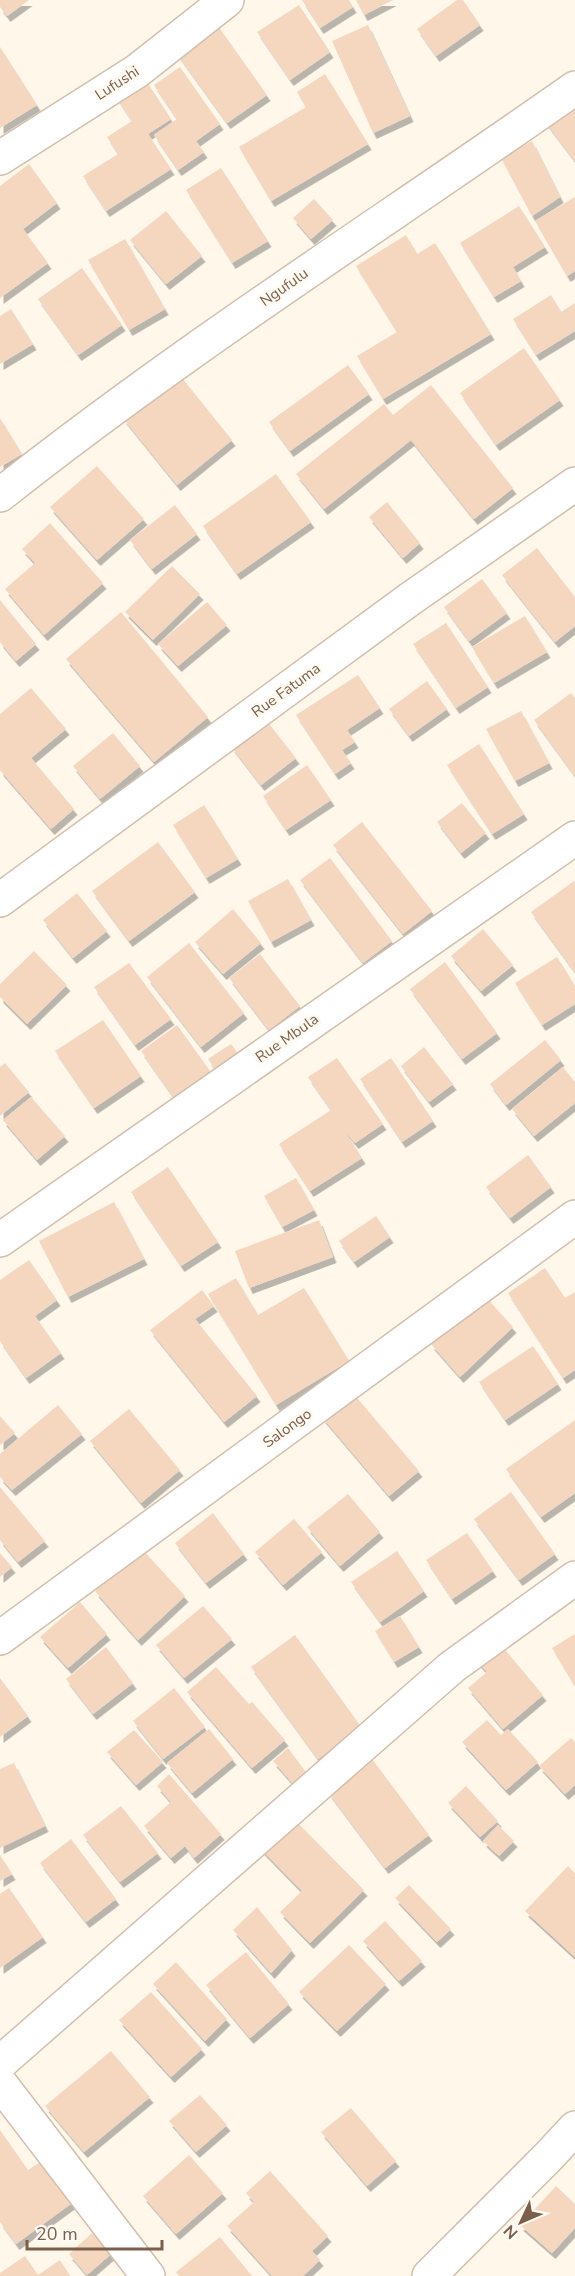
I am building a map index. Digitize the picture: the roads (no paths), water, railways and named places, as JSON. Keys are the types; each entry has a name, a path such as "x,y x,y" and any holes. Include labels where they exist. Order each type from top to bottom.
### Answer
{"street":[{"name":"Lufushi","path":"0,158 137,71 227,0"},
{"name":"Ngufulu","path":"0,495 263,301 575,88"},
{"name":"Rue Fatuma","path":"0,900 410,599 575,484"},
{"name":"Rue Mbula","path":"0,1240 575,838"},
{"name":"Salongo","path":"0,1638 575,1217"},
{"path":"0,2063 452,1667 575,1578"},
{"path":"0,2083 148,2276"},
{"path":"429,2276 575,2128"}]}
